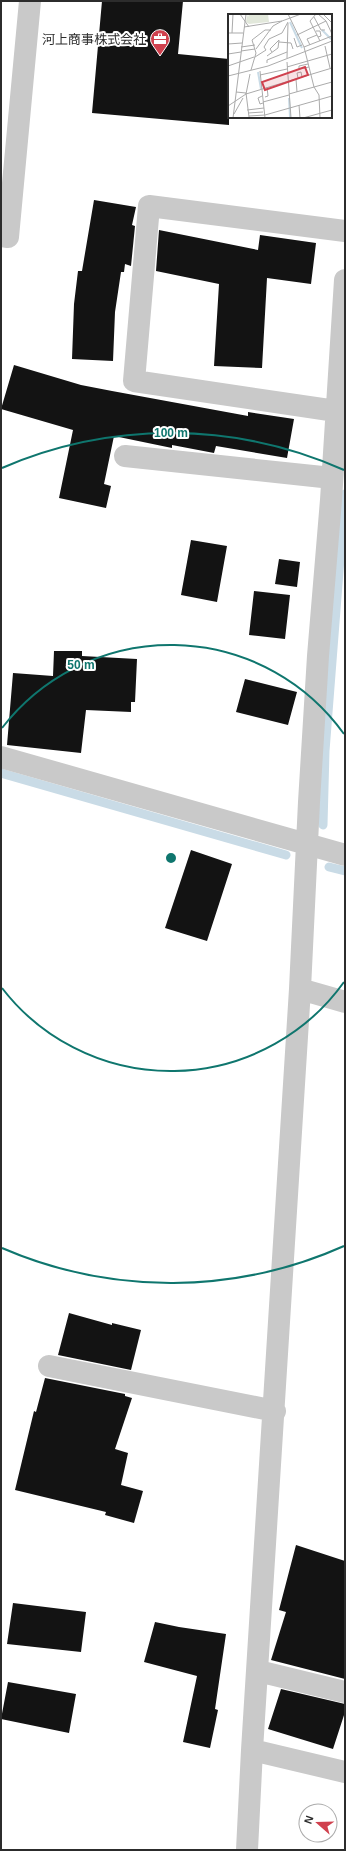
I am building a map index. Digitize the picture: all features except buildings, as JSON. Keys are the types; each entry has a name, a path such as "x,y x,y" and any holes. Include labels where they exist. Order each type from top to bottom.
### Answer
{"street":[{"path":"1,236 8,237 30,1"},
{"path":"336,411 134,381 148,206 345,231"},
{"path":"247,1850 300,989 322,595 338,502 332,478 345,280"},
{"path":"125,456 332,478"},
{"path":"1,757 345,855"},
{"path":"300,989 345,1002"},
{"path":"49,1366 274,1411"},
{"path":"258,1671 345,1692"},
{"path":"252,1750 345,1772"}],"waterway":[{"path":"323,825 325,751 345,494"},
{"path":"1,773 286,855"},
{"path":"329,867 345,871"}],"place":[{"name":"河上商事株式会社","path":"160,56"}]}
